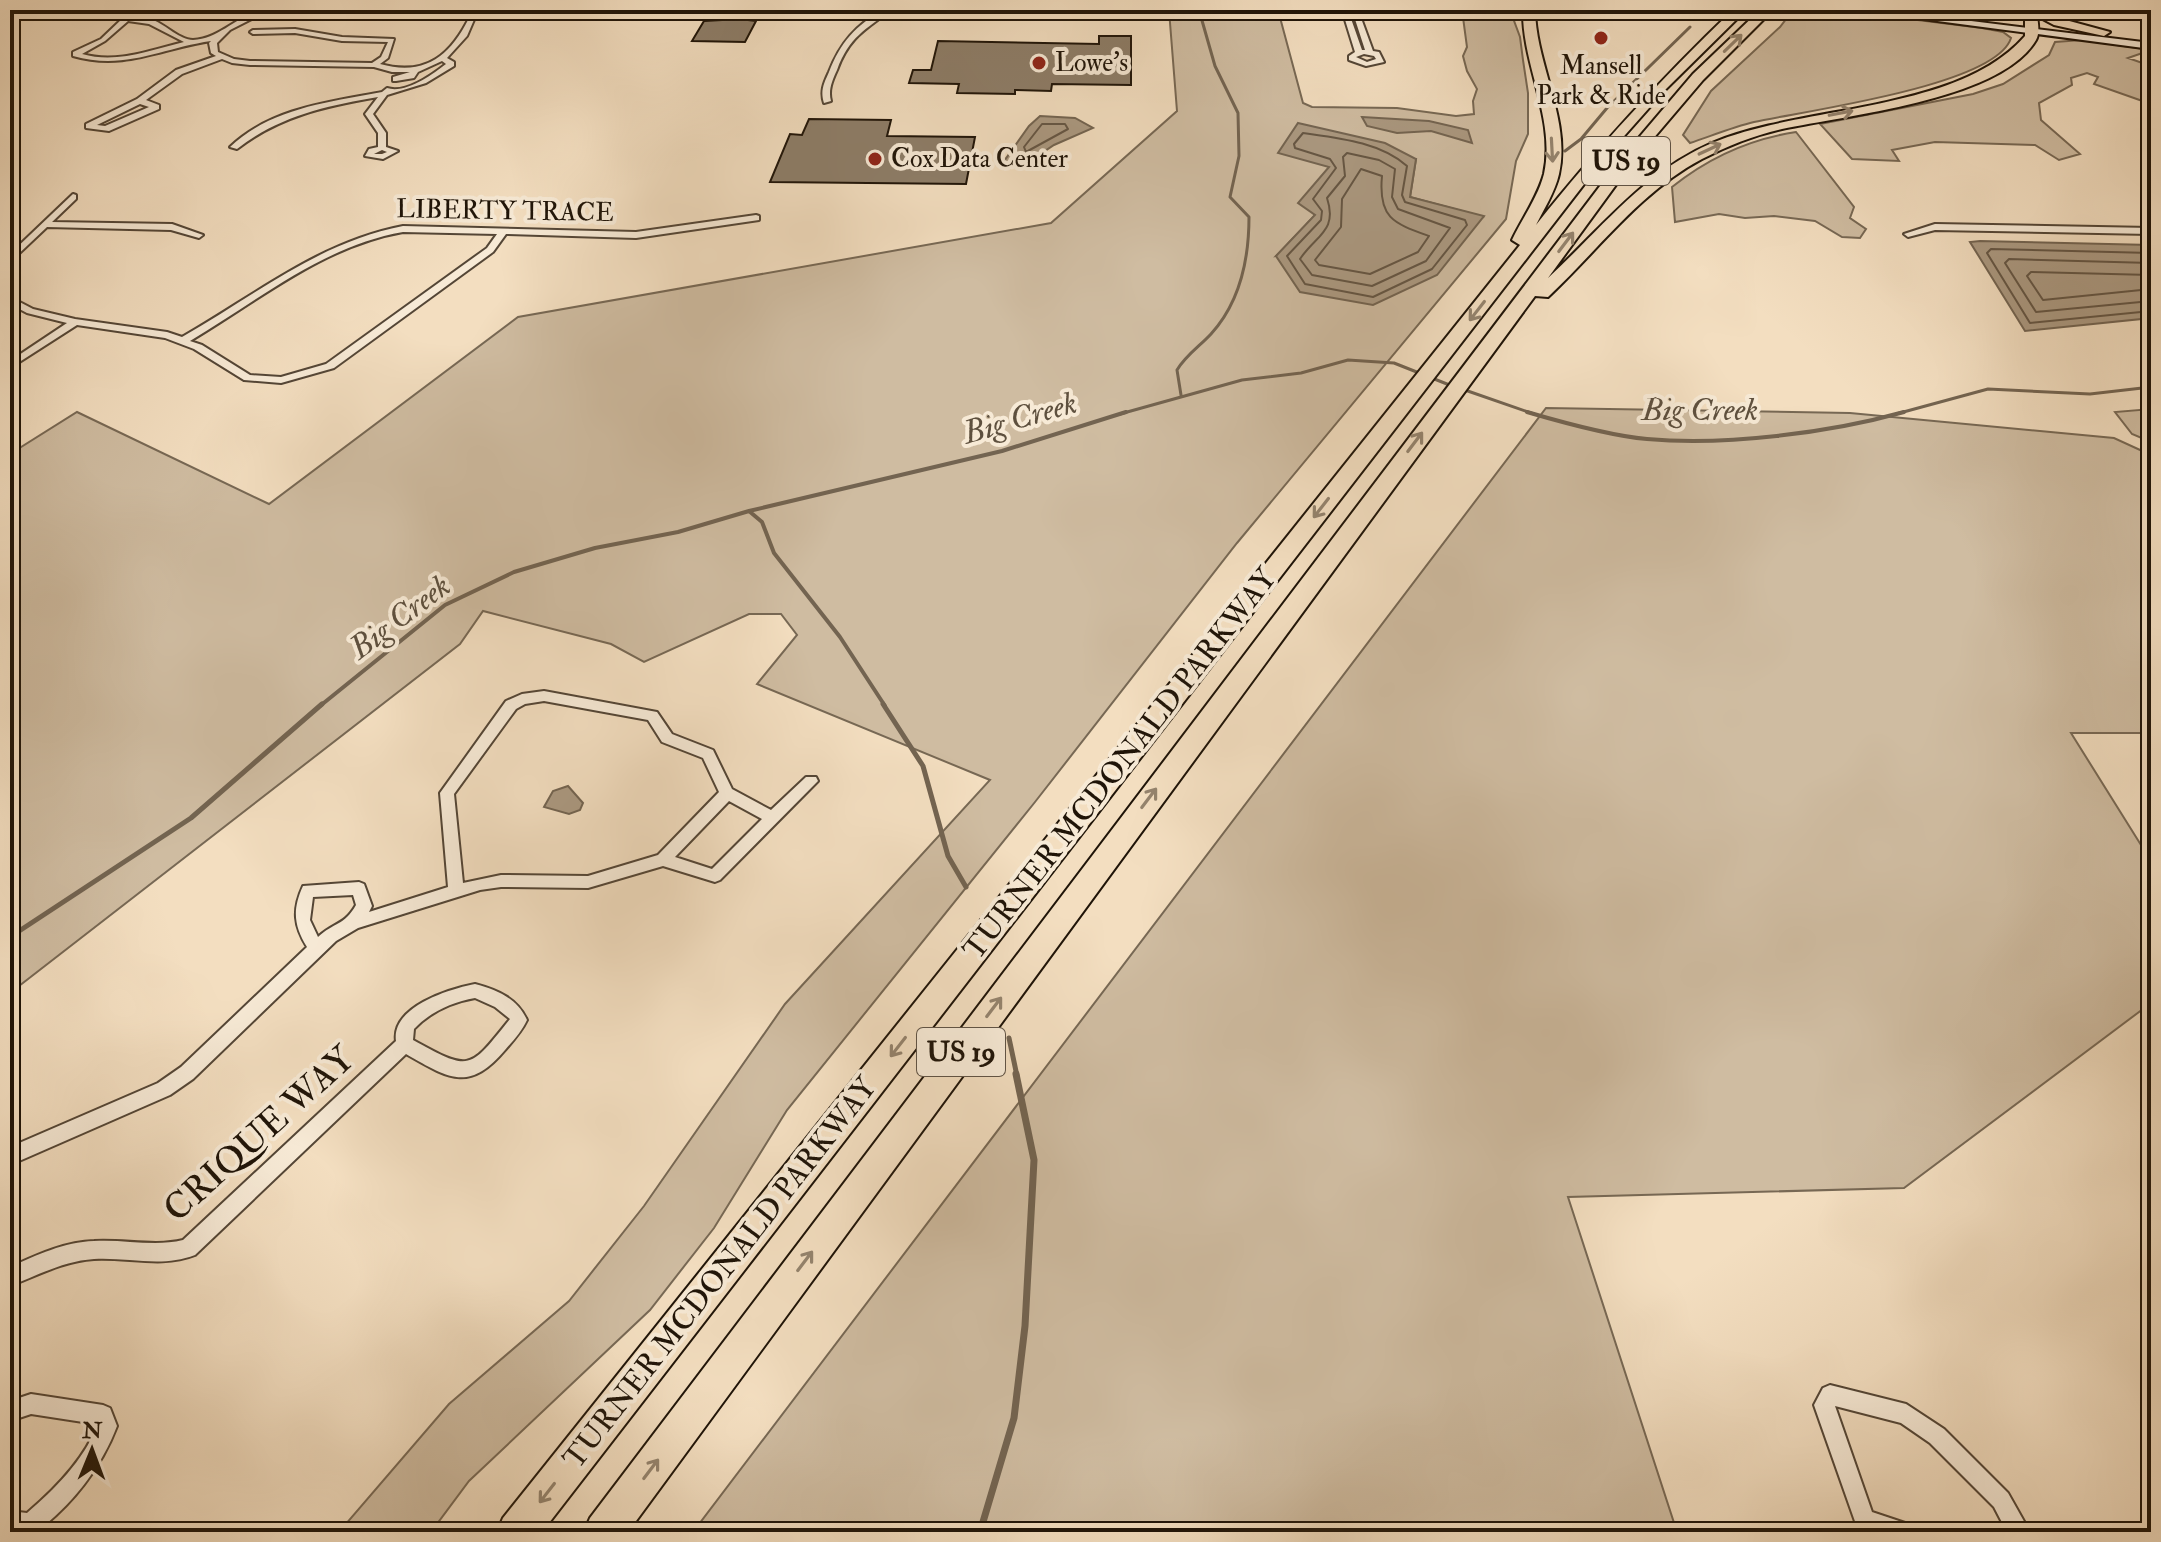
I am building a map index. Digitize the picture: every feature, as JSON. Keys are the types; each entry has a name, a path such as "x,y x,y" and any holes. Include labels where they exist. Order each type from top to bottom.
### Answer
{"highway":[{"path":"1499,283 1552,170 1552,140 1530,30 1529,10"},
{"name":"TURNER MCDONALD PARKWAY","path":"517,1532 1636,112 1740,10"},
{"name":"TURNER MCDONALD PARKWAY","path":"604,1532 1653,128 1698,77 1767,10"},
{"path":"2033,24 2058,22 2104,32"},
{"path":"1503,327 1571,267 1652,186 1699,154 1778,126 1954,87 2004,66 2033,24"},
{"path":"2033,24 2064,35"}],"main road":[{"path":"1859,10 2033,24"},
{"path":"1925,10 2033,24"},
{"path":"2104,32 2151,37"},
{"path":"2064,35 2151,46"}],"street":[{"path":"142,10 125,19 103,40 76,54 97,61 122,60 187,41 217,38 265,10"},
{"path":"827,101 825,92 848,37 888,10"},
{"path":"1345,10 1359,53"},
{"path":"1355,10 1370,53"},
{"path":"140,101 156,107 106,129 89,126 93,121 140,101 179,72 220,57 250,63 374,65 392,70 415,70 444,59 464,39 473,15"},
{"path":"125,19 151,22 187,41"},
{"path":"253,32 295,31 342,39 392,40 384,58 374,65"},
{"path":"217,38 212,48 220,57"},
{"path":"1359,53 1380,56 1381,60 1371,64 1357,62 1352,56 1359,53"},
{"path":"234,147 259,129 293,114 433,80 451,64 444,59"},
{"path":"392,70 386,76 396,79 411,76 415,70"},
{"path":"382,148 382,133 369,114 396,79"},
{"path":"10,259 48,225 73,197"},
{"name":"LIBERTY TRACE","path":"184,340 358,237 403,229 502,234 636,235 756,218"},
{"path":"48,225 172,227 199,235"},
{"path":"1908,234 1935,227 2151,231"},
{"path":"346,230 358,237"},
{"path":"10,300 30,311 75,322 145,331 184,340 248,378 281,380 330,366 490,250 502,234"},
{"path":"10,365 75,322"},
{"path":"456,891 447,793 505,711 522,699 544,696 652,716 667,738 708,754 727,793 772,818"},
{"path":"663,860 715,876 811,781"},
{"path":"10,1156 164,1089 187,1073 316,947 354,923 456,891 501,881 588,882 663,860 727,793"},
{"path":"316,947 302,928 300,909 308,891 359,888 364,906 354,923"},
{"name":"CRIQUE WAY","path":"463,992 487,994 517,1013 519,1020 485,1061 467,1072 451,1071 405,1044 404,1031 413,1018 463,992"},
{"name":"CRIQUE WAY","path":"10,1277 61,1255 93,1249 170,1254 188,1248 405,1044"},
{"path":"1900,1532 1864,1520 1824,1405 1830,1395 1906,1414 1937,1436 2001,1500 2019,1532"},
{"path":"10,1411 31,1404 103,1415 107,1426 103,1441 47,1510 30,1524 10,1522"}],"shaded area":[{"path":"1169,10 1278,10 1303,103 1312,107 1397,108 1456,116 1474,114 1473,101 1477,89 1463,56 1467,47 1462,10 1510,10 1520,37 1528,93 1528,134 1516,161 1506,219 1237,543 1035,802 787,1110 714,1228 650,1310 469,1481 431,1532 339,1532 449,1404 569,1301 644,1206 785,1004 990,780 757,684 797,635 781,614 749,614 644,662 611,644 483,611 460,644 10,993 10,454 77,412 269,504 518,317 1051,223 1177,111","holes":["1416,159 1410,197 1484,217 1276,256 1316,214 1330,167"]},
{"path":"1793,10 1837,10 1982,28 2003,32 2011,38 1998,55 1971,70 1936,83 1754,122 1690,143 1683,135 1711,91 1780,27"},
{"path":"2082,40 2151,50 2128,58 2151,66 2151,104 2094,84 2098,77 2087,73 2071,78 2072,85 2039,103 2041,120 2080,154 2059,160 2035,145 1935,142 1892,150 1899,161 1852,159 1820,124 1973,94 2003,84 2049,55 2055,42"},
{"path":"1796,132 1854,207 1850,218 1866,229 1860,238 1842,237 1815,221 1774,216 1745,218 1719,214 1675,222 1672,187 1715,159 1746,145"},
{"path":"1546,408 1850,413 2114,438 2151,455 2151,733 2071,733 2151,861 2151,1003 1904,1188 1568,1197 1677,1532 693,1532"},
{"path":"2151,409 2151,442 2132,434 2115,412"}],"water":[{"path":"1040,116 1075,118 1093,128 1054,145 1021,167 1004,169 1002,164 1029,126"},
{"path":"1362,117 1429,121 1468,130 1472,143 1431,131 1397,133 1367,126"},
{"path":"1298,123 1385,143 1416,159 1410,197 1484,216 1437,275 1373,305 1300,292 1276,256 1315,215 1298,203 1329,167 1278,153"},
{"path":"1970,242 2151,245 2151,318 2025,331"},
{"path":"568,786 583,803 580,810 569,814 544,807 553,791"}],"building":[{"path":"704,21 756,21 745,42 692,41"},
{"name":"Lowe's","path":"1099,36 1131,36 1131,85 1052,84 1051,91 1015,90 1015,94 957,93 959,84 909,83 913,70 931,70 938,41 1099,44"},
{"name":"Cox Data Center","path":"809,119 891,120 887,136 975,137 966,184 770,182 790,134 802,135"}],"waterway":[{"path":"1181,395 1177,370 1211,334 1230,308 1245,264 1249,233 1249,217 1230,197 1239,156 1238,113 1215,66 1199,10"},
{"path":"1565,151 1581,139 1607,108 1690,27"},
{"name":"Big Creek","path":"1120,414 1242,380 1301,373 1348,360 1394,363 1452,386"},
{"name":"Big Creek","path":"1898,413 1988,389 2090,394 2151,387"},
{"name":"Big Creek","path":"1462,389 1533,414"},
{"name":"Big Creek","path":"749,511 1002,451 1126,412"},
{"name":"Big Creek","path":"1527,412 1533,414"},
{"name":"Big Creek","path":"1898,413 1904,412"},
{"name":"Big Creek","path":"1533,414 1618,435 1710,441 1810,432 1898,413"},
{"name":"Big Creek","path":"320,706 445,605 514,572 595,548 678,532 749,511"},
{"path":"749,511 762,522 774,553 840,637 885,706"},
{"name":"Big Creek","path":"10,937 191,818 322,704"},
{"path":"883,704 923,766 948,856 966,887"},
{"path":"1009,1038 1017,1076"},
{"path":"980,1532 1014,1418 1025,1326 1034,1160 1016,1074"}],"place":[{"name":"Mansell Park & Ride","path":"1601,38"},
{"name":"Lowe's","path":"1039,63"},
{"name":"Cox Data Center","path":"875,159"}]}
